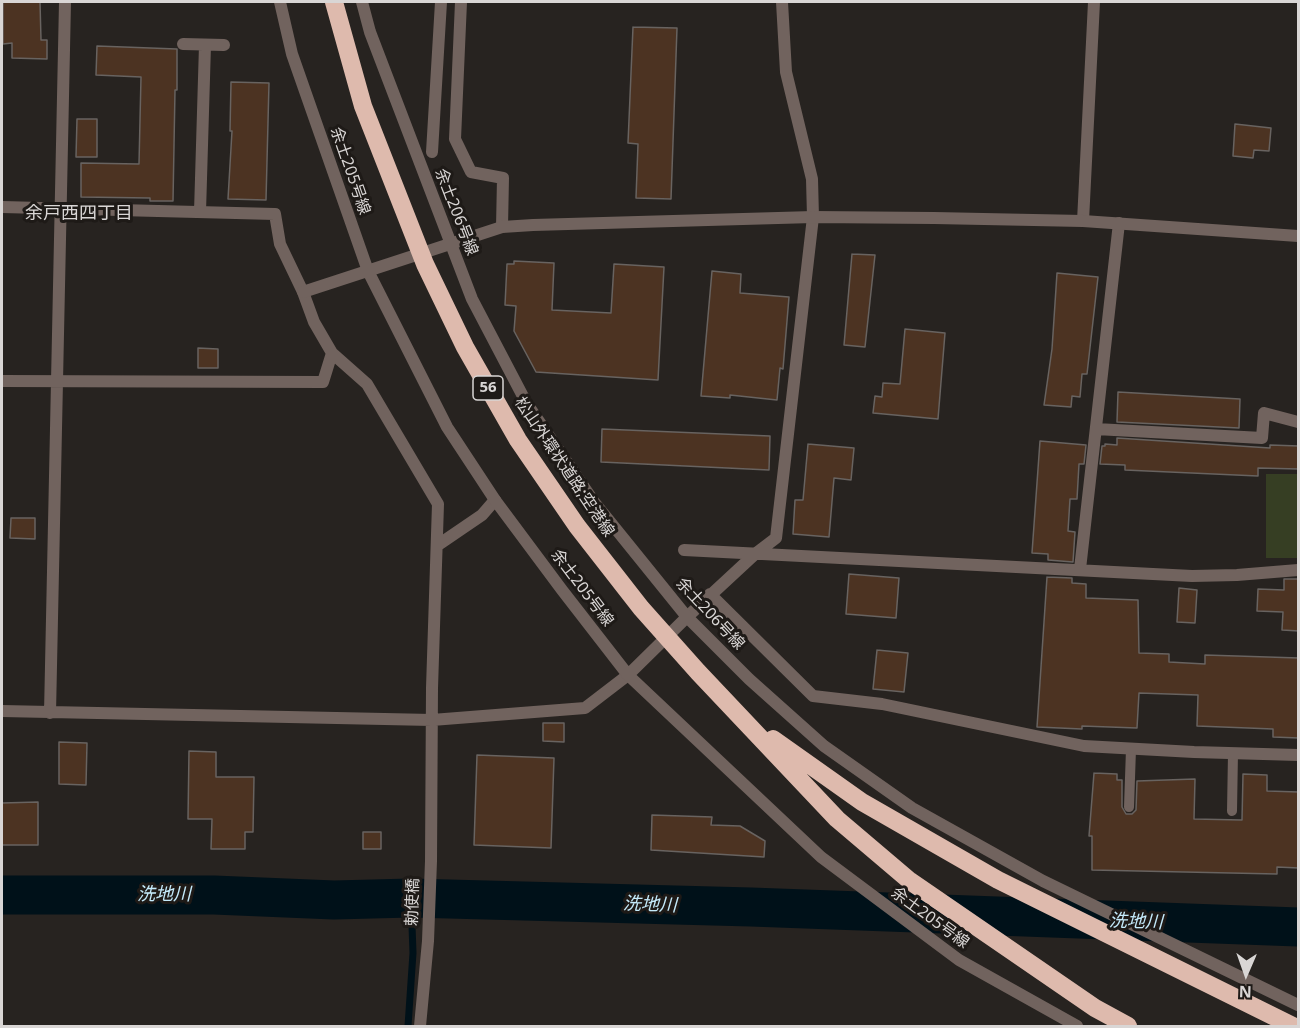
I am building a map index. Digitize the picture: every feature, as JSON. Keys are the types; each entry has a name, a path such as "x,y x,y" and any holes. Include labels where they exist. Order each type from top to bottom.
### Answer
{"highway":[{"name":"松山外環状道路;空港線","path":"334,2 363,106 425,264 471,357 518,440 577,526 641,608 742,718"},
{"path":"742,718 837,819 910,881 1095,1008 1128,1026"},
{"path":"742,718 862,802 998,880 1293,1026"}],"street":[{"path":"50,712 65,2"},
{"name":"余土205号線","path":"280,2 292,54 368,271 447,427 495,500 628,675 821,857 841,873 959,960 1077,1026"},
{"name":"余土206号線","path":"362,2 370,32 472,299 527,404 594,501 687,616 749,679 824,746 912,808 1043,881 1299,1005"},
{"path":"432,152 441,2"},
{"path":"461,2 455,139 471,172 503,178 502,227"},
{"path":"2,711 432,720 585,708 628,675 710,594 776,538 813,217 812,179 786,72 782,2"},
{"path":"1083,221 1094,2"},
{"path":"183,44 224,45"},
{"path":"2,207 200,212 205,45"},
{"name":"勅使橋","path":"200,212 275,214 280,244 303,292 314,322 332,353 367,384 438,504 428,934 420,1026"},
{"path":"303,292 502,227 813,217 1083,221 1299,236"},
{"path":"1080,569 1119,223"},
{"path":"2,381 323,382 332,353"},
{"path":"1096,429 1262,438 1264,413 1299,422"},
{"path":"438,545 482,515 495,500"},
{"path":"684,550 1192,576 1299,570"},
{"path":"710,594 813,696 882,704 1065,743 1131,749 1299,755"}],"lane":[{"path":"1130,807 1131,749"},
{"path":"1232,812 1233,753"}],"green space":[{"path":"1266,474 1298,474 1298,558 1266,558"}],"building":[{"path":"3,2 40,2 41,40 47,40 47,59 12,58 12,43 3,44"},
{"path":"633,27 677,28 671,199 636,198 638,144 628,143"},
{"path":"97,46 177,49 173,201 150,201 150,198 81,197 81,163 139,164 141,77 96,75"},
{"path":"231,82 269,83 266,200 228,199 232,131 230,131"},
{"path":"77,119 97,119 97,157 76,157"},
{"path":"1235,124 1271,128 1269,151 1254,150 1253,158 1233,156"},
{"path":"852,254 875,255 865,347 844,345"},
{"path":"514,261 554,263 552,310 611,313 614,264 664,267 658,380 536,372 514,331 516,306 505,305 507,264 514,264"},
{"path":"712,271 741,274 740,293 789,297 783,369 780,368 777,400 730,395 730,398 701,396"},
{"path":"1057,273 1098,277 1087,374 1082,374 1080,397 1072,396 1071,407 1044,405 1052,349"},
{"path":"905,329 945,333 938,419 873,413 875,396 882,397 883,383 900,384"},
{"path":"198,348 218,349 218,368 198,368"},
{"path":"1118,392 1240,399 1239,428 1117,422"},
{"path":"602,429 770,436 769,470 601,462"},
{"path":"1117,438 1270,448 1270,445 1299,446 1299,469 1258,468 1258,476 1125,470 1125,465 1100,464 1102,446 1117,445"},
{"path":"1040,441 1086,445 1084,464 1079,464 1077,499 1070,499 1068,531 1075,532 1073,562 1048,560 1048,554 1032,553"},
{"path":"808,444 854,448 851,480 834,478 829,537 793,534 795,500 803,500"},
{"path":"11,518 35,518 35,539 10,538"},
{"path":"849,574 899,578 896,618 846,614"},
{"path":"1047,577 1072,578 1072,583 1086,584 1086,598 1138,600 1139,653 1169,654 1169,662 1205,664 1205,655 1299,658 1299,738 1273,737 1273,729 1197,726 1198,695 1139,693 1137,728 1037,727"},
{"path":"1284,579 1299,579 1299,631 1282,630 1283,612 1257,611 1258,589 1284,590"},
{"path":"1179,588 1197,590 1195,623 1177,622"},
{"path":"877,650 908,653 904,692 873,689"},
{"path":"543,723 564,723 564,742 543,741"},
{"path":"59,742 87,743 86,785 59,784"},
{"path":"189,751 216,752 216,777 254,777 253,832 245,832 245,849 211,849 212,819 188,819"},
{"path":"477,755 554,758 551,848 474,845"},
{"path":"1094,773 1117,774 1117,780 1122,780 1122,807 1126,814 1132,814 1136,810 1137,781 1195,779 1194,819 1242,820 1243,774 1267,775 1267,791 1299,792 1299,868 1277,867 1277,874 1092,870 1092,836 1089,836"},
{"path":"38,802 38,845 2,845 2,803"},
{"path":"652,815 712,817 711,825 740,826 765,841 764,857 651,850"},
{"path":"363,832 381,832 381,849 363,849"}],"waterway":[{"name":"洗地川","path":"2,895 214,895 334,900 411,898 751,907 1298,927"},
{"path":"408,1026 413,953 411,898"}],"district":[{"name":"余戸西四丁目","path":"79,214"}]}
